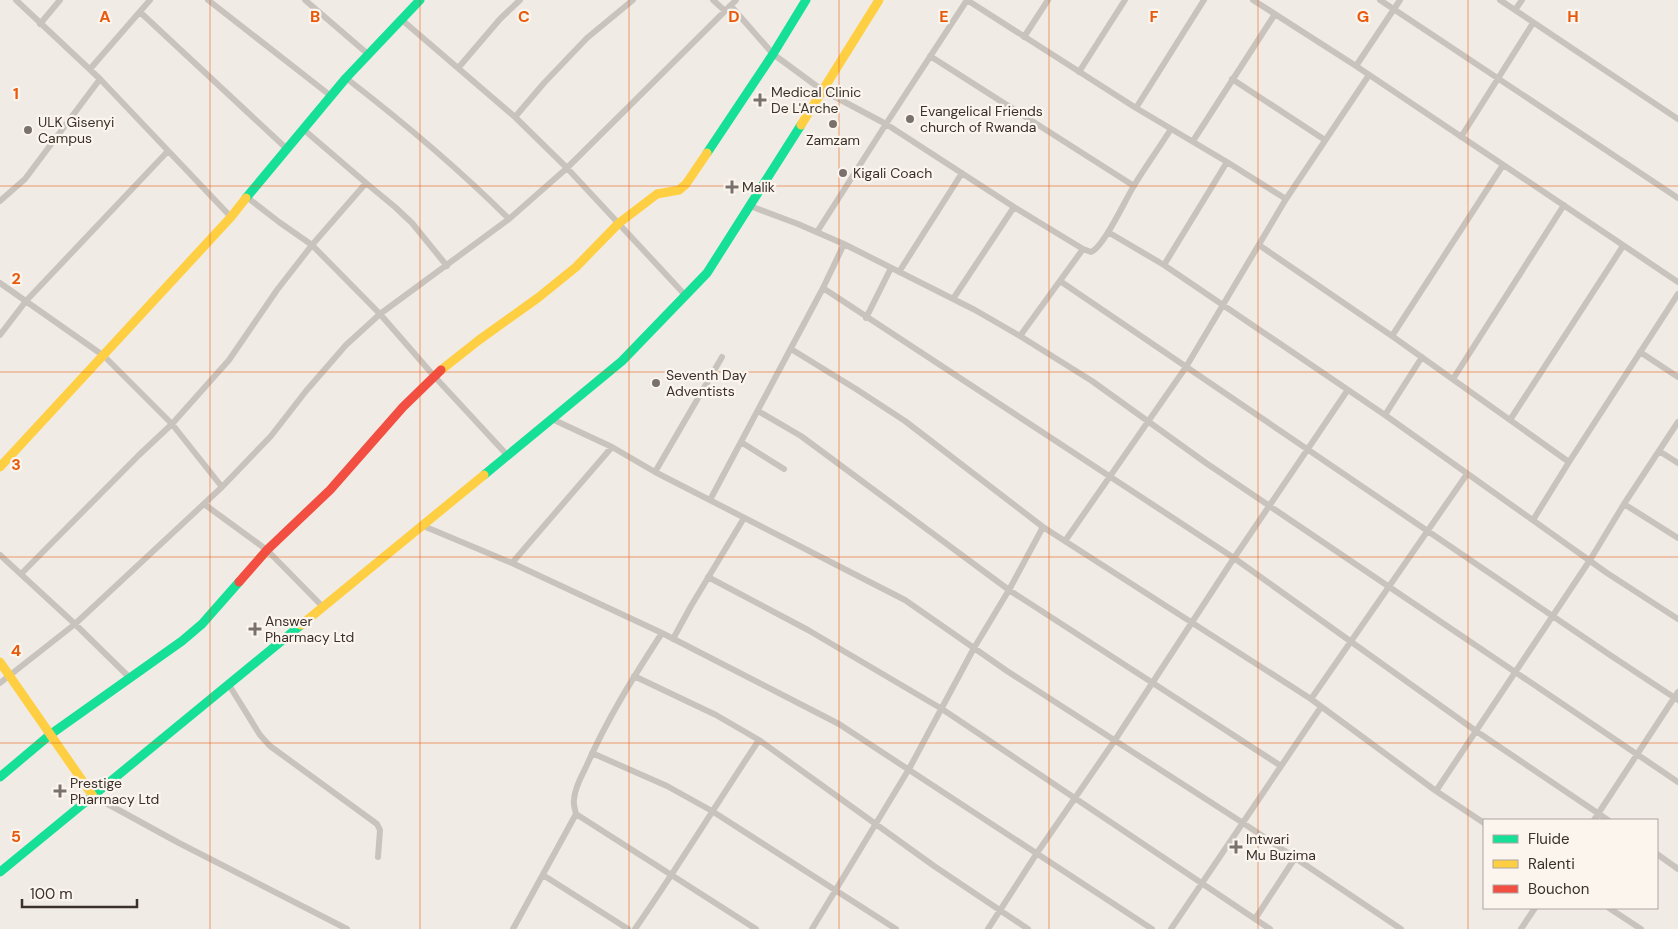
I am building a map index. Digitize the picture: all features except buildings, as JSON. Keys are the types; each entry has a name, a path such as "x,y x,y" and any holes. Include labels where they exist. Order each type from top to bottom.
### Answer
{"street":[{"path":"16,0 90,68 231,217"},
{"path":"40,24 60,0"},
{"path":"90,68 150,0"},
{"path":"208,0 331,96"},
{"path":"0,467 231,217 346,78 420,0"},
{"path":"459,67 500,19 520,0"},
{"path":"515,116 554,71 587,38 633,0"},
{"path":"713,0 725,11"},
{"path":"0,683 9,674 75,624 222,487 271,436 306,391 346,345 380,314 509,218 567,168 736,0"},
{"path":"0,777 51,734 182,641 202,624 267,550 330,490 402,407 434,376 576,267 619,223 657,194 679,190 686,184 773,54 806,0"},
{"path":"0,872 622,361 707,273 879,0"},
{"path":"818,232 967,0 1136,108 1286,199"},
{"path":"1024,37 1048,0"},
{"path":"1079,72 1125,0"},
{"path":"1136,108 1204,0"},
{"path":"1253,0 1356,66 1678,282"},
{"path":"1380,0 1678,198"},
{"path":"1356,66 1400,0"},
{"path":"1500,0 1678,119"},
{"path":"1515,10 1522,0"},
{"path":"308,1 368,55"},
{"path":"731,6 773,54 822,90 886,124 1014,207 1091,252 1096,250 1108,232 1134,186 1171,129"},
{"path":"140,12 288,149"},
{"path":"1193,141 1275,14"},
{"path":"402,20 515,116 567,168 686,296"},
{"path":"1461,137 1533,23"},
{"path":"930,56 1134,186"},
{"path":"1065,542 1186,367 1286,199 1369,75"},
{"path":"346,78 426,142 509,218"},
{"path":"0,202 25,178 100,79"},
{"path":"1232,79 1325,140"},
{"path":"303,129 412,223 447,266"},
{"path":"0,335 26,301 168,151"},
{"path":"1164,265 1227,162"},
{"path":"1392,336 1503,165"},
{"path":"899,272 962,173"},
{"path":"21,574 172,424 229,360 277,290 312,245 366,183"},
{"path":"248,198 312,245 380,314 508,456"},
{"path":"1453,379 1564,205"},
{"path":"750,206 844,244 953,299 1020,336 1092,381 1148,422 1678,782"},
{"path":"953,299 1014,207"},
{"path":"1108,232 1164,265 1385,415 1590,560 1678,619"},
{"path":"710,500 791,350 844,244"},
{"path":"1259,245 1392,336 1569,462"},
{"path":"1510,420 1623,246"},
{"path":"1020,336 1083,249"},
{"path":"866,318 891,268"},
{"path":"1060,281 1552,616 1677,696 1595,819"},
{"path":"0,283 104,356 172,424 222,487"},
{"path":"823,288 1234,558 1350,642 1606,819"},
{"path":"1533,520 1678,294"},
{"path":"791,350 856,388 905,421 1043,527 1310,699 1436,791 1483,822"},
{"path":"1640,352 1678,377"},
{"path":"655,472 722,357"},
{"path":"1385,415 1422,357"},
{"path":"988,929 1234,558 1348,391"},
{"path":"758,411 801,436 1009,590 1281,766"},
{"path":"552,419 612,447 655,472 905,600 974,648 1401,929"},
{"path":"1436,791 1590,560 1678,422"},
{"path":"741,442 784,469"},
{"path":"512,562 612,447"},
{"path":"1659,451 1678,463"},
{"path":"1310,699 1468,474"},
{"path":"204,504 267,550 323,606"},
{"path":"1624,504 1678,538"},
{"path":"673,639 744,518"},
{"path":"421,525 512,562 662,633 839,724 1152,929"},
{"path":"812,929 909,769 974,648 1009,590 1043,527"},
{"path":"0,555 130,678"},
{"path":"708,577 808,630 942,709 1270,929"},
{"path":"514,928 576,814 574,800 576,789 611,715 662,633"},
{"path":"0,662 93,796 179,843 348,929"},
{"path":"634,676 716,715 758,740 1028,929"},
{"path":"229,685 260,735 270,746 377,824 380,830 378,857"},
{"path":"1171,929 1321,707"},
{"path":"635,929 672,876 758,740"},
{"path":"592,754 667,786 712,810 896,929"},
{"path":"576,814 756,929"},
{"path":"1658,855 1678,869"},
{"path":"1255,919 1295,858"},
{"path":"543,875 628,929"},
{"path":"1523,928 1534,909"},
{"path":"1611,909 1641,929"}],"traffic: fast":[{"path":"246,198 346,78 420,0"},
{"path":"707,153 773,54 806,0"},
{"path":"484,475 622,361 707,273 801,125"},
{"path":"0,777 51,734 182,641 202,624 239,582"},
{"path":"0,872 301,625"}],"traffic: slow":[{"path":"801,125 879,0"},
{"path":"441,370 576,267 619,223 657,194 679,190 686,184 707,153"},
{"path":"0,467 231,217 246,198"},
{"path":"301,625 484,475"},
{"path":"0,662 93,796"}],"traffic: jam":[{"path":"239,582 267,550 330,490 403,407 441,370"}],"place":[{"name":"Medical Clinic De L'Arche","path":"760,100"},
{"name":"Evangelical Friends church of Rwanda","path":"910,119"},
{"name":"Zamzam","path":"833,124"},
{"name":"ULK Gisenyi Campus","path":"28,130"},
{"name":"Kigali Coach","path":"843,173"},
{"name":"Malik","path":"732,187"},
{"name":"Seventh Day Adventists","path":"656,383"},
{"name":"Answer Pharmacy Ltd","path":"255,629"},
{"name":"Prestige Pharmacy Ltd","path":"60,791"},
{"name":"Intwari Mu Buzima","path":"1236,847"}]}
